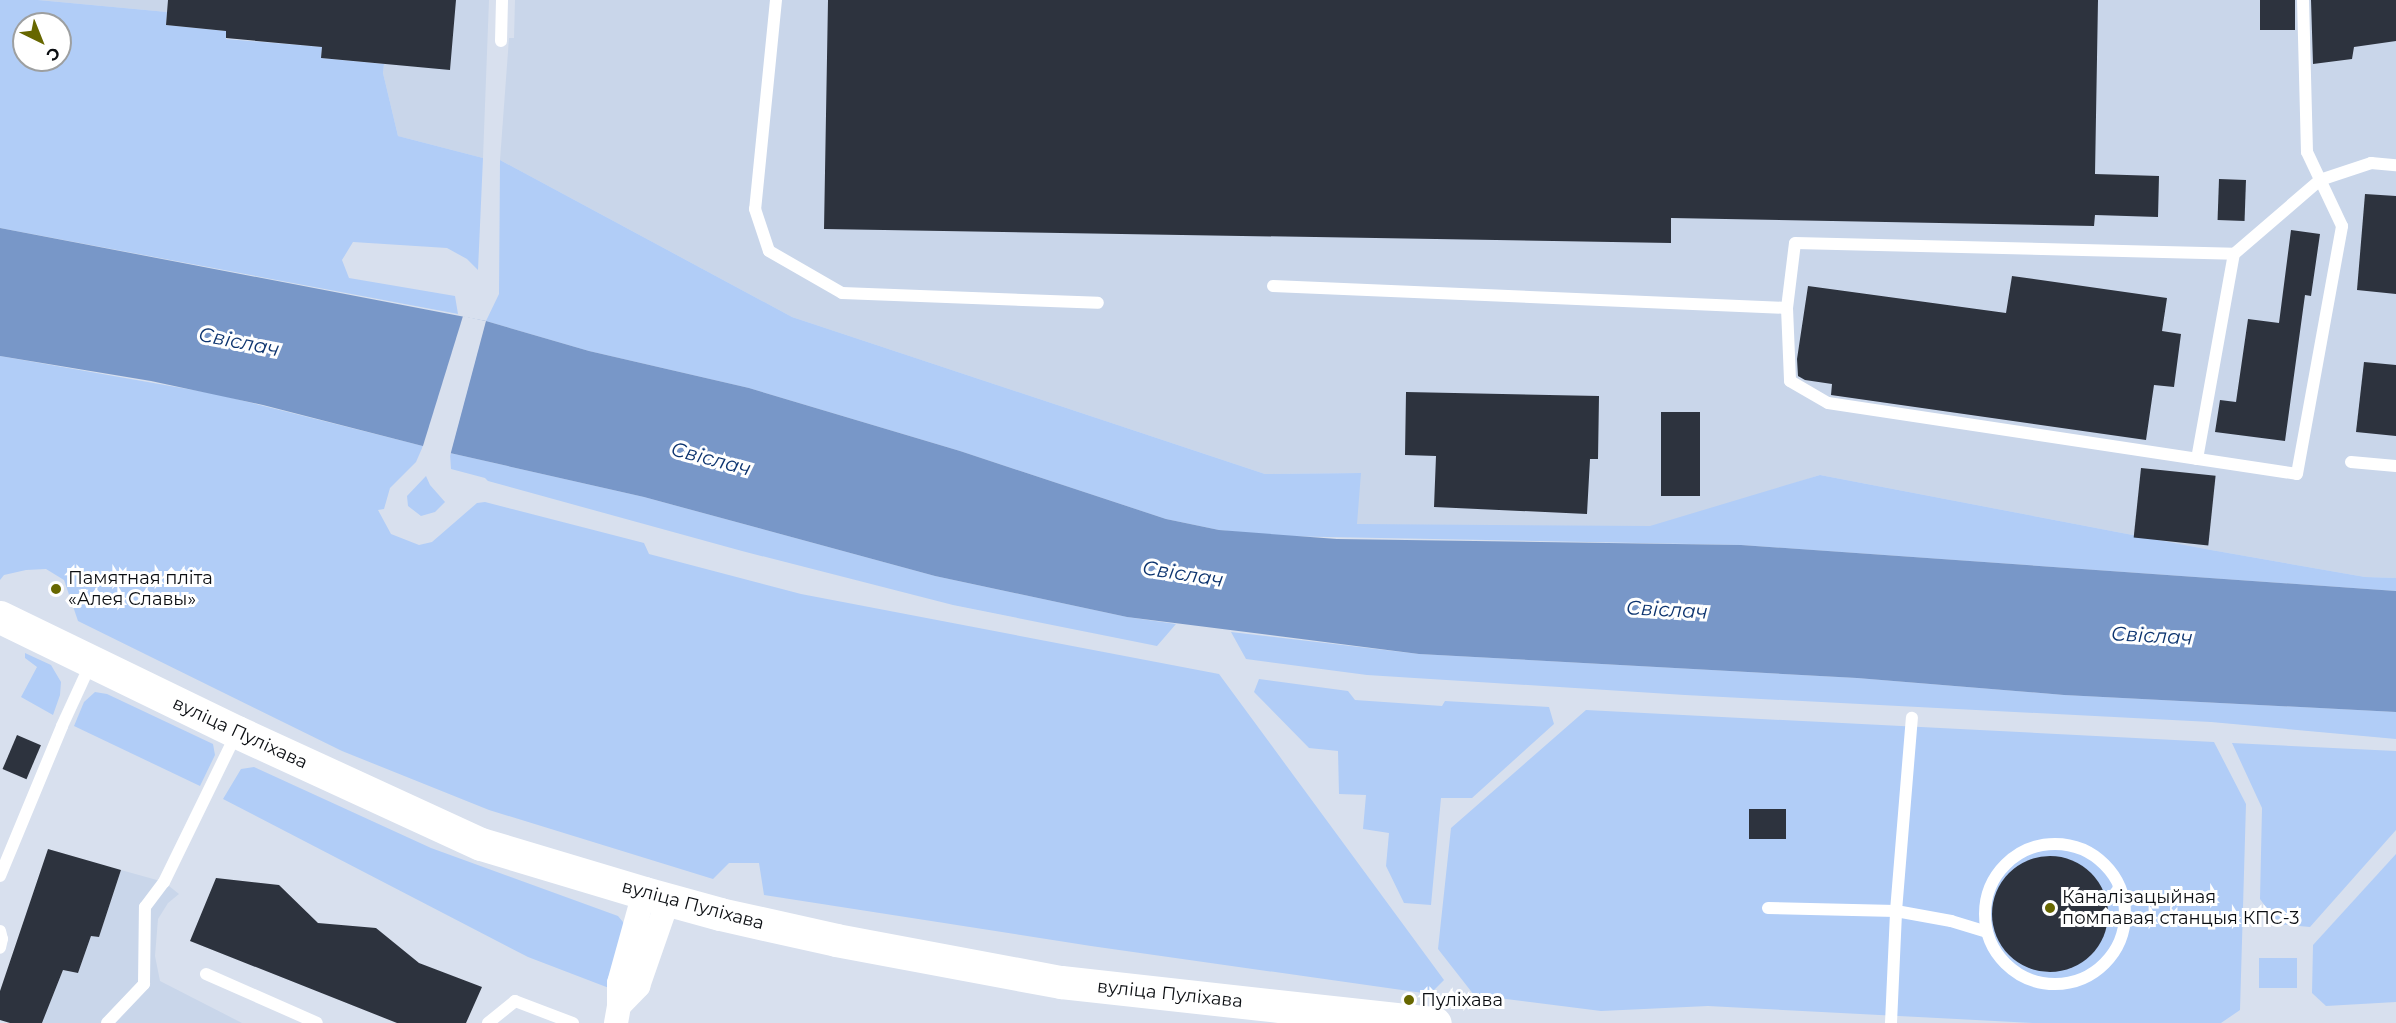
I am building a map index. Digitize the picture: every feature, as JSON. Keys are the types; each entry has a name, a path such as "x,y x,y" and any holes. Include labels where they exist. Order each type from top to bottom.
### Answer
{"street":[{"name":"вуліца Пуліхава","path":"0,617 237,732 481,844 656,896 836,940 1061,982 1435,1023"},
{"path":"618,1015 638,986 656,896"}],"lane":[{"path":"501,41 502,0"},
{"path":"776,0 755,208 770,251 842,293 1098,303"},
{"path":"2234,254 1795,243 1787,308 1790,381 1828,403 2297,474 2342,226 2307,152 2302,0"},
{"path":"2197,459 2234,254 2320,180 2371,163 2396,165"},
{"path":"1273,286 1787,308"},
{"path":"2351,462 2396,466"},
{"path":"0,876 62,726 92,662"},
{"path":"1891,1023 1896,911 1912,718"},
{"path":"107,1023 144,984 145,907 164,882 237,732"},
{"path":"1767,908 1896,911 1951,921 1986,932 1995,952 2010,969 2030,980 2052,984 2074,982 2094,972 2111,956 2122,936 2125,912 2120,889 2109,869 2090,854 2068,845 2045,844 2022,852 2003,866 1990,885 1984,908 1986,932"},
{"path":"0,932 2,939 0,948"},
{"path":"206,974 317,1023"},
{"path":"488,1023 515,1001 573,1023"}],"shaded area":[{"path":"0,0 38,0 167,12 166,25 226,31 226,39 322,47 321,58 384,64 383,73 398,136 483,158 478,270 467,259 447,248 353,242 342,260 349,278 455,296 458,314 0,228"},
{"path":"38,0 489,0 483,158 398,136 383,73 384,64 321,58 321,47 226,38 226,31 166,25 167,12"},
{"path":"515,0 2396,0 2396,578 2365,577 2211,550 1820,475 1657,526 1361,526 1356,524 1360,473 1265,474 792,317 500,160 509,38 514,38"},
{"path":"500,160 792,317 1265,474 1361,473 1357,524 1650,526 1820,475 2211,550 2365,577 2396,578 2396,591 1741,545 1275,536 1219,530 1166,519 960,451 749,388 589,351 486,321 499,294"},
{"path":"0,356 216,394 423,446 416,462 390,488 384,509 378,510 391,534 419,545 432,542 477,503 485,502 644,543 649,554 801,594 1219,674 1444,980 1430,994 1091,946 764,895 759,863 729,863 713,879 489,810 342,751 78,621 64,580 46,569 26,570 4,575 0,580"},
{"path":"450,453 644,497 935,576 1127,617 1176,624 1157,646 953,605 742,551 488,481 485,478 451,469"},
{"path":"426,476 430,485 445,502 435,512 421,516 408,506 407,496"},
{"path":"1231,632 1419,654 1857,678 2064,695 2396,712 2396,739 2211,722 1685,695 1367,675 1246,659"},
{"path":"25,653 51,665 61,682 60,695 53,715 21,697 37,667 25,658"},
{"path":"1259,679 1348,691 1355,700 1442,706 1445,701 1549,707 1554,724 1472,798 1441,798 1431,905 1404,903 1386,866 1389,833 1363,829 1366,795 1339,794 1338,751 1309,748 1254,692"},
{"path":"95,692 107,694 213,744 215,755 200,786 74,726 84,702"},
{"path":"1586,710 2214,742 2246,804 2240,1010 2221,1023 2033,1023 1708,1006 1601,1011 1474,995 1438,949 1451,828"},
{"path":"2232,743 2396,751 2396,830 2310,927 2278,924 2260,899 2262,808"},
{"path":"254,767 431,848 618,916 623,922 625,935 609,988 528,957 223,799 241,769"},
{"path":"2396,854 2396,1002 2326,1006 2312,993 2313,945"},
{"path":"121,870 164,882 179,894 168,903 158,919 155,956 160,981 242,1023 42,1023 63,970 78,973 91,936 99,937"},
{"path":"2259,958 2297,958 2297,988 2259,988"}],"water":[{"name":"Свіслач","path":"0,228 486,321 589,351 749,388 960,451 1166,519 1219,530 1337,539 1741,545 2396,591 2396,712 2064,695 1857,678 1419,654 1127,617 935,576 644,497 450,453 263,405 151,381 0,356"}],"pier":[{"path":"463,316 486,321 450,456 422,449"}],"building":[{"path":"168,0 456,0 450,70 321,58 322,47 226,38 226,31 166,25"},
{"path":"828,0 2098,0 2095,174 2159,176 2158,217 2095,215 2094,226 1671,218 1671,243 824,229"},
{"path":"2260,0 2295,0 2295,30 2260,30"},
{"path":"2311,0 2396,0 2396,41 2354,47 2352,59 2313,64"},
{"path":"2219,179 2246,180 2245,221 2218,220"},
{"path":"2365,194 2396,196 2396,294 2357,290"},
{"path":"2291,230 2320,234 2311,296 2305,295 2285,441 2215,432 2220,400 2236,402 2248,319 2279,323"},
{"path":"2012,276 2167,298 2162,331 2181,334 2174,387 2154,385 2146,440 1831,395 1832,384 1805,380 1798,376 1797,359 1808,286 2006,313"},
{"path":"2364,362 2396,365 2396,436 2356,432"},
{"path":"1406,392 1599,396 1598,459 1590,459 1587,514 1434,507 1436,456 1405,455"},
{"path":"1661,412 1700,412 1700,496 1661,496"},
{"path":"2141,468 2216,476 2208,545 2134,538"},
{"path":"17,735 41,745 26,779 3,769"},
{"path":"1749,809 1786,809 1786,839 1749,839"},
{"path":"48,849 121,870 99,937 91,936 78,973 63,970 42,1023 10,1023 0,1020 0,991"},
{"name":"Каналізацыйная помпавая станцыя КПС-3","path":"2050,856 2072,861 2091,873 2103,892 2108,914 2103,936 2091,955 2072,967 2050,972 2028,967 2009,955 1997,936 1992,914 1997,892 2009,873 2028,861"},
{"path":"216,878 279,885 318,923 376,928 419,963 482,987 466,1023 397,1023 190,941"}],"place":[{"name":"Памятная пліта «Алея Славы»","path":"56,589"},
{"name":"Каналізацыйная помпавая станцыя КПС-3","path":"2050,908"},
{"name":"Пуліхава","path":"1409,1000"}]}
